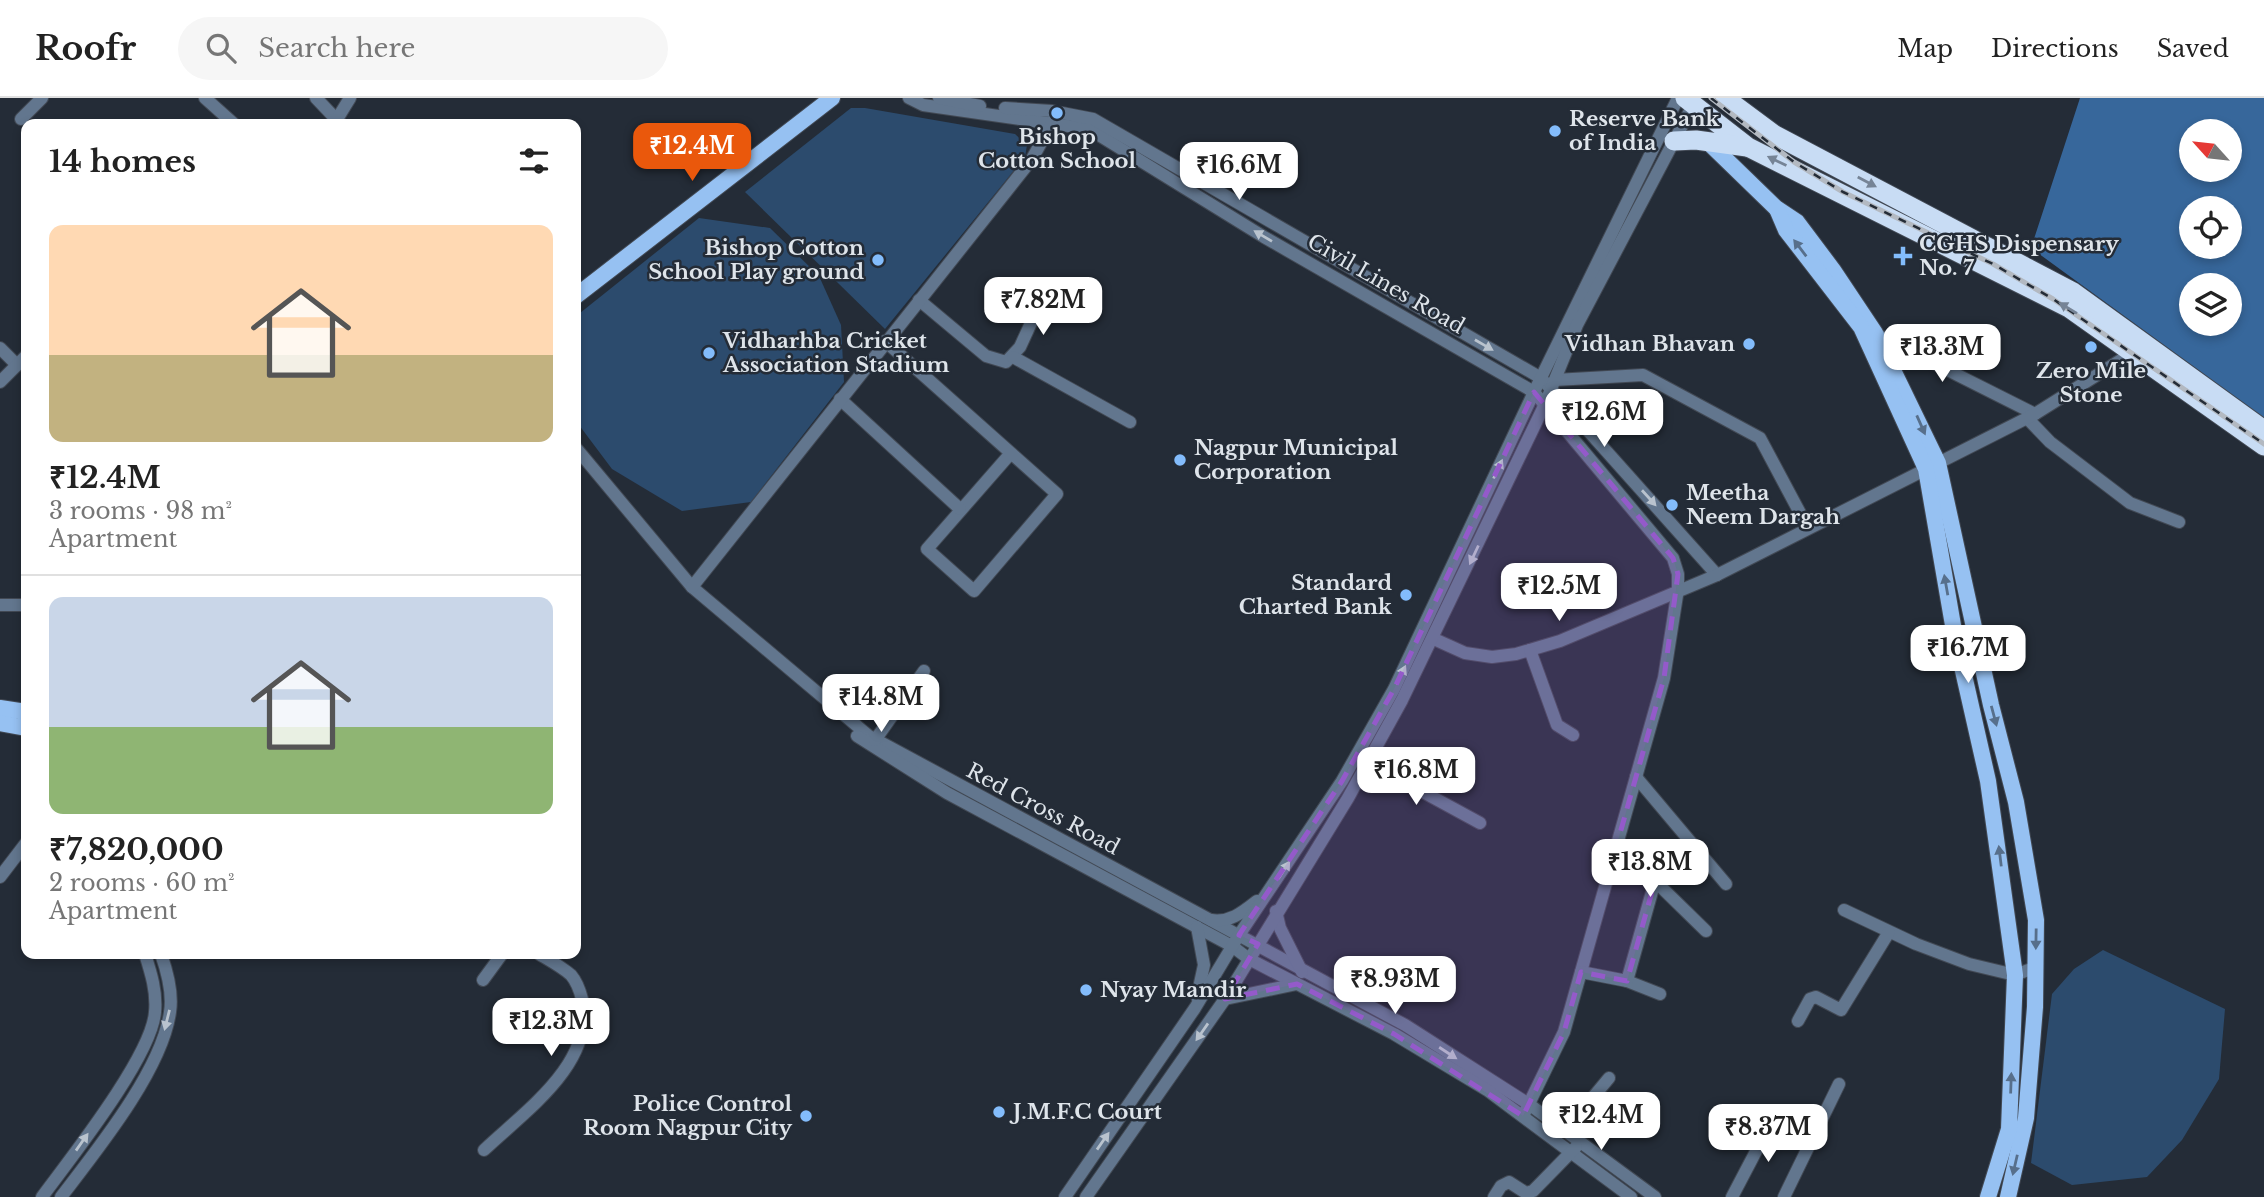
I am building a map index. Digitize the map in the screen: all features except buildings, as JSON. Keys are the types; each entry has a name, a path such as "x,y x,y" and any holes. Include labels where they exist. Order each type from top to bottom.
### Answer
{"highway":[{"path":"1725,98 1746,117 2073,292 2264,430"},
{"path":"1738,98 1746,117"},
{"path":"1688,100 1748,147 2069,308 2264,446"},
{"path":"1674,141 1748,147"}],"main road":[{"path":"581,292 832,98"},
{"path":"1708,142 1776,208 1786,230 1868,330 1932,466 2016,802 2036,920 2036,967 2026,1118 2008,1197"},
{"path":"1932,466 1956,642 1989,781 2015,975 2009,1129 1989,1197"},
{"path":"1956,642 1977,640"},
{"path":"0,708 21,711"},
{"path":"0,723 21,727"}],"street":[{"path":"21,119 42,98"},
{"path":"205,98 228,119"},
{"path":"316,98 341,114"},
{"name":"Civil Lines Road","path":"909,98 923,105 1053,121 1089,129 1264,237 1534,392 1672,558 1678,574 1678,589"},
{"path":"939,98 987,107 1052,111 1093,119 1553,385 1717,575"},
{"path":"1065,1197 1195,1008 1235,940 1342,781 1394,689 1541,378 1688,100"},
{"path":"1086,1197 1225,999 1367,762 1434,639 1545,404 1577,325 1674,141 1688,100"},
{"path":"692,587 1032,159 1053,121"},
{"path":"919,300 994,360 1006,362 1013,357 1042,299"},
{"path":"1868,330 2031,416 2050,442 2130,503 2179,522"},
{"path":"886,341 1057,494 974,591 927,549 1011,453"},
{"path":"0,348 21,358"},
{"path":"1434,639 1478,656 1516,654 1590,629 1678,589 1717,575 2031,416 2132,354"},
{"path":"1013,357 1130,422"},
{"path":"0,382 21,361"},
{"path":"1553,385 1643,375 1760,438 1808,528"},
{"path":"840,399 960,509"},
{"name":"Red Cross Road","path":"581,454 692,587 875,740 1199,922 1235,940 1258,944 1300,978"},
{"path":"581,466 683,584 869,746 947,793 1046,838"},
{"path":"1532,1114 1564,1032 1664,678 1678,589"},
{"path":"0,606 21,605"},
{"path":"1530,650 1556,725 1573,735"},
{"path":"875,740 924,671"},
{"path":"1367,762 1480,823"},
{"path":"1636,777 1726,884"},
{"path":"1617,844 1706,931"},
{"path":"0,877 21,850"},
{"path":"1627,981 1655,881"},
{"path":"1195,1008 1204,965 1199,922 1221,921 1241,914 1270,891"},
{"path":"1844,910 1889,932 1969,964 2015,975 2036,967"},
{"path":"1225,999 1300,978 1276,911"},
{"path":"1798,1021 1810,999 1816,997 1841,1010 1889,932"},
{"name":"Red Cross Road","path":"1235,940 1249,959 1300,978 1405,1025 1558,1130 1631,1197"},
{"path":"42,1197 143,1052 155,1015 154,985 146,959"},
{"path":"61,1197 135,1093 159,1049 170,1011 168,973 163,959"},
{"path":"482,980 498,959"},
{"path":"484,1150 559,1077 581,1045 585,1024 579,988 571,975 547,959"},
{"path":"1581,972 1627,981 1660,995"},
{"path":"1558,1130 1609,1078"},
{"path":"1784,1197 1839,1084"},
{"path":"1732,1197 1775,1115"},
{"path":"1494,1197 1501,1186 1509,1182 1526,1193 1534,1191 1576,1146"},
{"name":"Red Cross Road","path":"1576,1146 1655,1197"}],"highlighted area":[{"path":"1534,392 1673,558 1678,574 1664,678 1617,844 1655,881 1627,981 1581,972 1564,1032 1523,1116 1394,1034 1297,984 1225,999 1258,944 1239,935 1342,781 1394,689"}],"shaded area":[{"path":"2080,98 2264,98 2264,418 2031,248"},
{"name":"Bishop Cotton School Play ground","path":"851,108 865,108 1015,134 1027,145 1025,157 885,329 745,192"},
{"name":"Vidharhba Cricket Association Stadium","path":"699,218 770,228 819,276 841,325 844,382 751,502 682,511 612,469 581,428 581,312"},
{"path":"2103,950 2225,1009 2219,1079 2182,1140 2147,1177 2072,1185 2031,1163 2052,994 2074,969"}],"railway":[{"path":"1711,98 1794,162 1843,192 1993,264 2053,299 2264,444"}],"place":[{"name":"Bishop Cotton School","path":"1057,113"},
{"name":"Reserve Bank of India","path":"1555,131"},
{"name":"CGHS Dispensary No. 7","path":"1903,256"},
{"name":"Bishop Cotton School Play ground","path":"878,260"},
{"name":"Vidhan Bhavan","path":"1749,344"},
{"name":"Zero Mile Stone","path":"2091,347"},
{"name":"Vidharhba Cricket Association Stadium","path":"709,353"},
{"name":"Nagpur Municipal Corporation","path":"1180,460"},
{"name":"Meetha Neem Dargah","path":"1672,505"},
{"name":"Standard Charted Bank","path":"1406,595"},
{"name":"Nyay Mandir","path":"1086,990"},
{"name":"J.M.F.C Court","path":"999,1112"},
{"name":"Police Control Room Nagpur City","path":"806,1116"}]}
